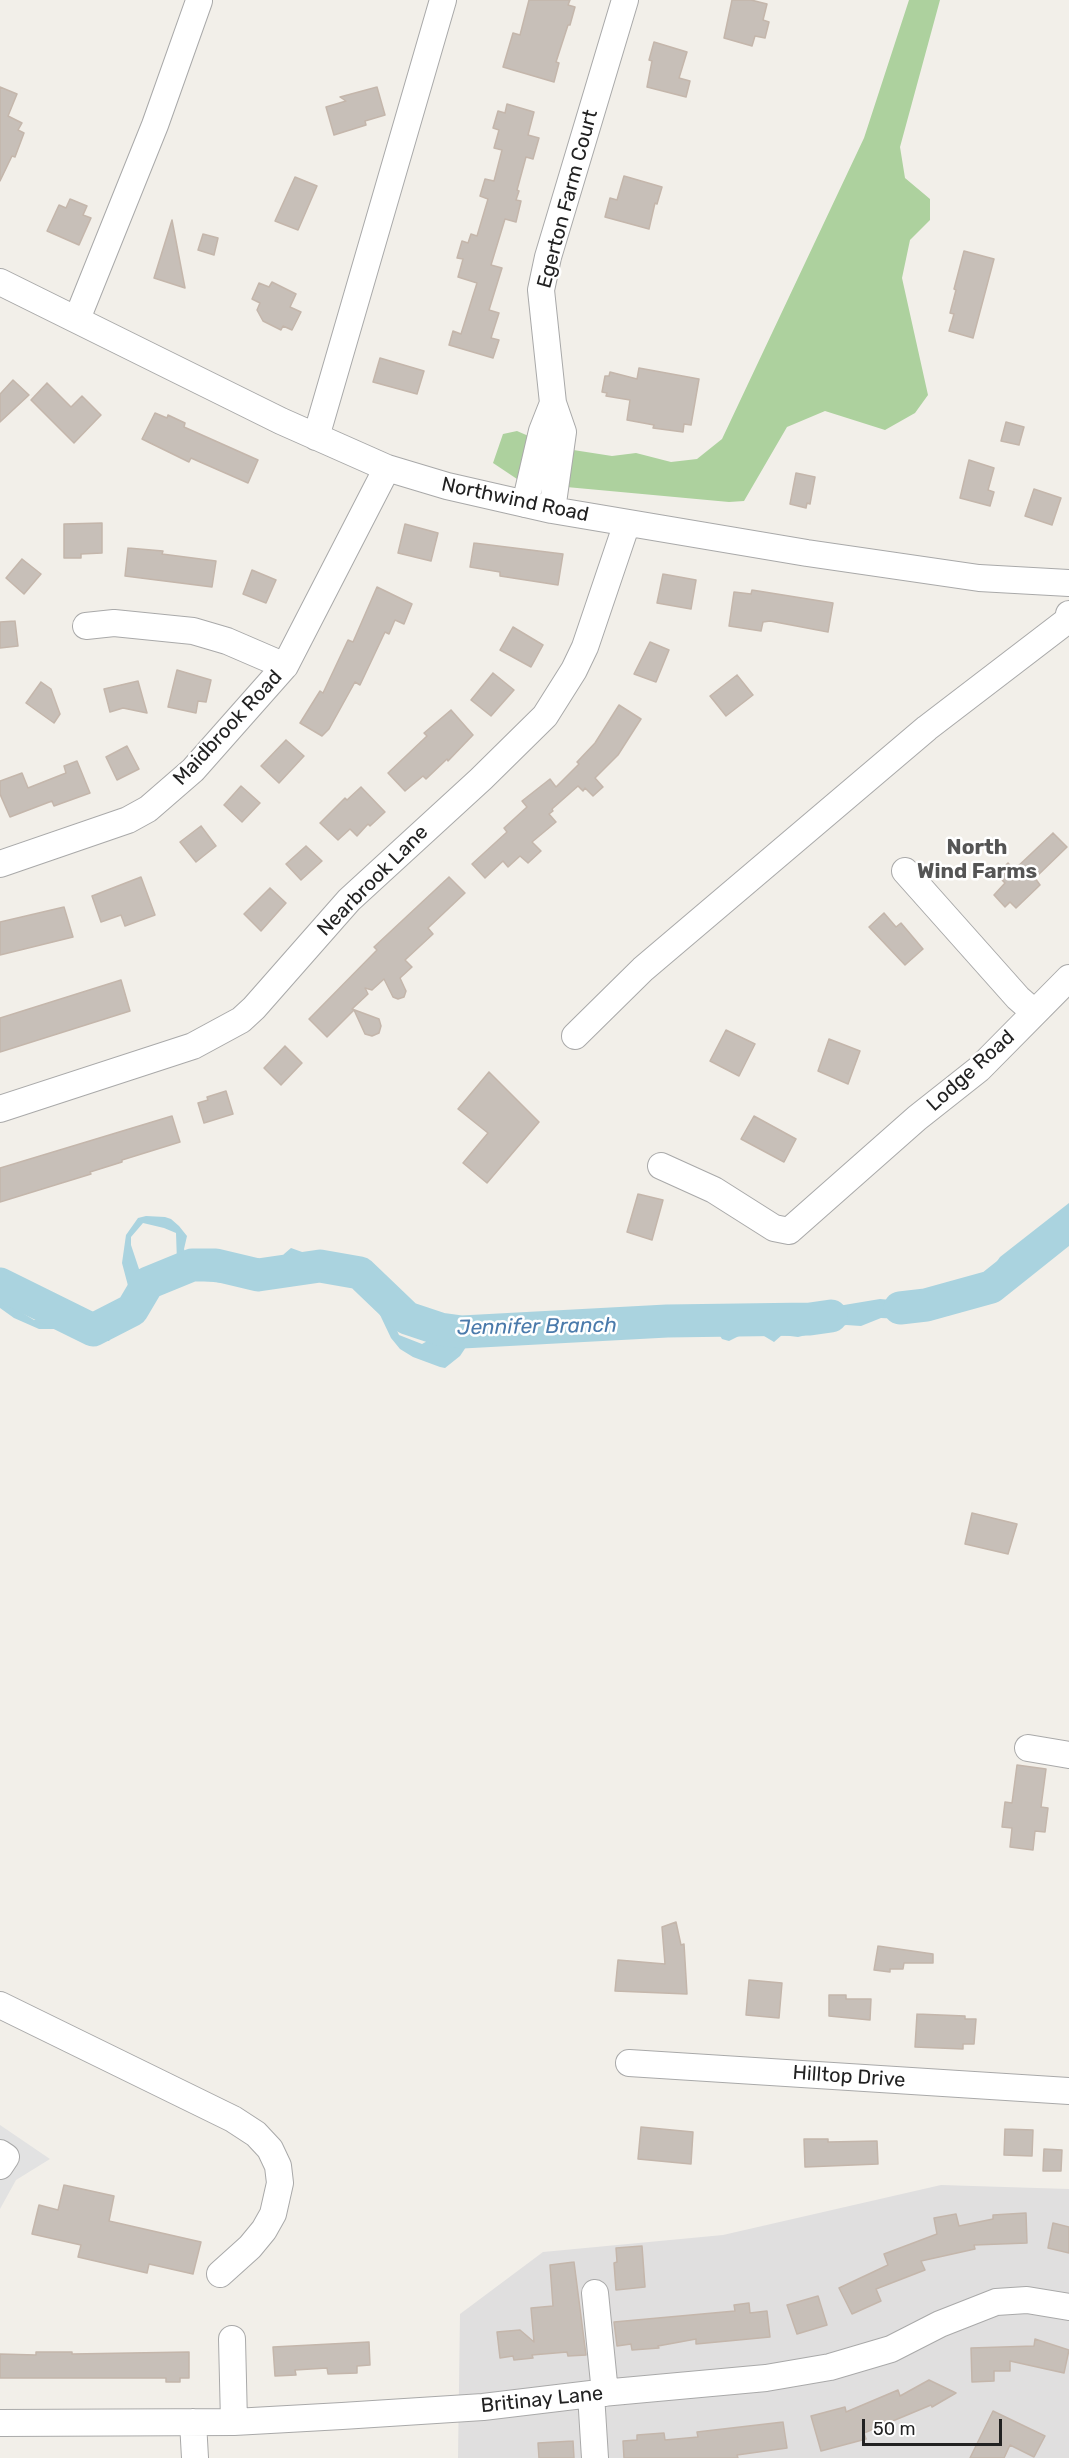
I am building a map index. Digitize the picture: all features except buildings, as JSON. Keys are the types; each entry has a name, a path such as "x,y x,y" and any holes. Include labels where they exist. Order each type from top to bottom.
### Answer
{"street":[{"path":"316,437 443,0"},
{"name":"Egerton Farm Court","path":"552,510 563,432 553,403 542,290 548,257 625,0"},
{"path":"77,319 159,114 199,1"},
{"name":"Northwind Road","path":"0,282 316,437 387,468 447,486 552,510 920,570 997,580 1069,583"},
{"name":"Egerton Farm Court","path":"525,504 542,431 553,403"},
{"name":"Maidbrook Road","path":"0,864 128,820 148,809 193,770 285,666 387,468"},
{"name":"Nearbrook Lane","path":"0,1109 193,1046 241,1020 254,1008 349,900 481,778 544,716 570,678 585,647 627,523"},
{"path":"575,1036 643,969 927,728 1068,620 1069,614"},
{"path":"86,626 114,623 193,631 227,641 285,666"},
{"path":"905,871 1018,998 1034,1012"},
{"name":"Lodge Road","path":"661,1166 714,1190 774,1228 789,1231 869,1160 979,1069 1069,978"},
{"path":"1028,1748 1069,1755"},
{"path":"0,2005 233,2119 256,2133 270,2149 278,2166 280,2183 273,2214 250,2247 220,2274"},
{"name":"Hilltop Drive","path":"629,2063 1069,2091"},
{"path":"0,2153 6,2157 0,2166"},
{"path":"594,2458 598,2394 595,2293"},
{"name":"Britinay Lane","path":"0,2423 234,2422 483,2407 766,2378 830,2367 891,2349 940,2324 996,2302 1027,2300 1069,2307"},
{"path":"232,2339 234,2422"},
{"path":"193,2422 195,2458"}],"shaded area":[{"path":"0,2125 50,2159 16,2180 0,2209"},
{"path":"941,2185 1069,2189 1069,2458 458,2458 460,2314 543,2252 723,2235"}],"green space":[{"path":"909,0 940,0 900,147 905,178 930,199 930,220 910,240 902,278 928,395 915,413 885,430 825,411 787,427 744,501 729,502 523,483 493,463 503,434 517,431 554,447 612,456 636,453 671,462 697,459 722,439 864,138"}],"water":[{"name":"Jennifer Branch","path":"1069,1203 1069,1211 1051,1228 1021,1248 1000,1282 948,1316 923,1314 902,1319 881,1318 861,1326 846,1325 798,1337 782,1335 774,1342 764,1336 749,1333 729,1341 722,1339 717,1331 711,1330 689,1336 659,1333 648,1336 633,1335 627,1339 582,1332 542,1332 530,1324 495,1324 468,1336 468,1344 460,1356 445,1368 413,1357 400,1349 391,1338 362,1277 343,1262 308,1269 295,1276 282,1277 259,1284 204,1281 190,1276 181,1269 177,1262 176,1233 143,1223 131,1237 131,1245 141,1275 141,1292 109,1341 98,1341 87,1332 75,1329 39,1329 14,1318 0,1308 0,1293 8,1304 34,1320 46,1320 59,1314 82,1322 120,1316 131,1297 122,1263 126,1235 138,1218 146,1216 165,1217 179,1226 187,1236 184,1249 191,1267 196,1274 207,1278 265,1277 274,1271 284,1254 291,1248 316,1257 345,1256 367,1271 375,1282 399,1335 422,1344 431,1339 441,1339 465,1332 487,1319 504,1315 544,1315 634,1324 662,1319 695,1323 711,1320 735,1322 795,1319 838,1306 880,1299 891,1300 897,1304 922,1298 958,1298 989,1273 1000,1257"}],"waterway":[{"name":"Jennifer Branch","path":"900,1308 926,1305 991,1287 1069,1225"},
{"name":"Jennifer Branch","path":"0,1284 93,1330 132,1310 148,1283 192,1265 216,1265 258,1275 320,1266 360,1273 407,1318 440,1329 462,1332 667,1321 810,1319 831,1316"}],"district":[{"name":"North Wind Farms","path":"977,860"}]}
